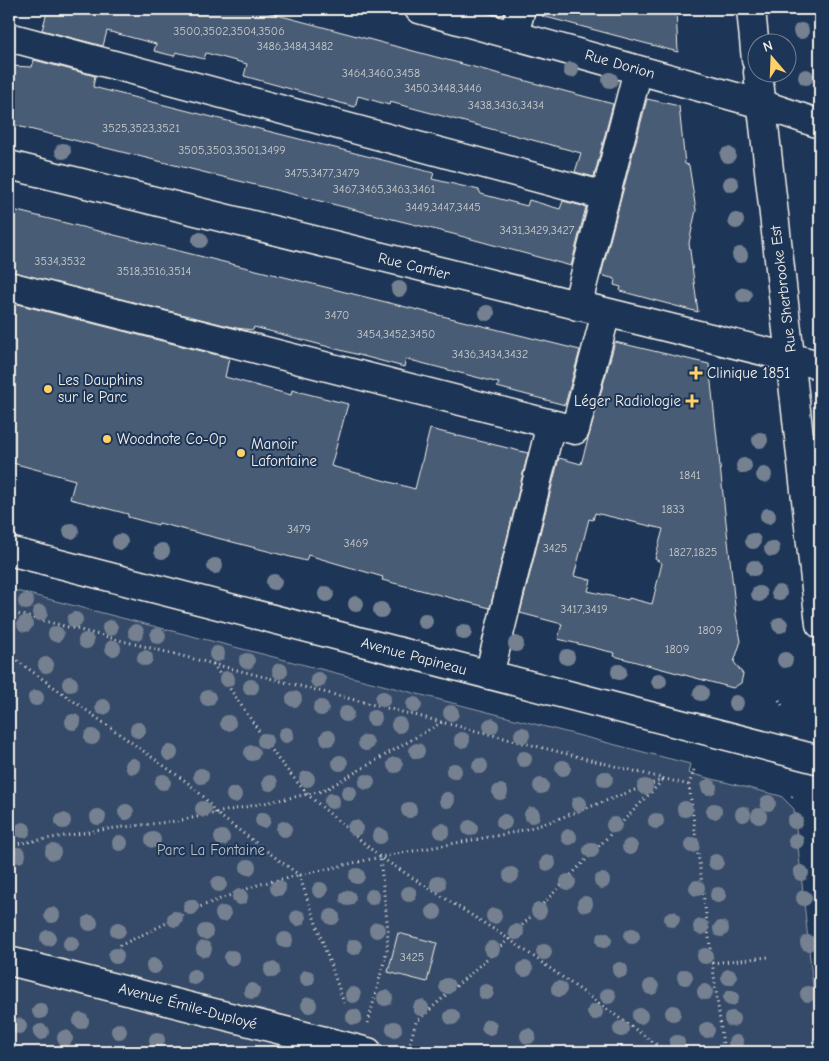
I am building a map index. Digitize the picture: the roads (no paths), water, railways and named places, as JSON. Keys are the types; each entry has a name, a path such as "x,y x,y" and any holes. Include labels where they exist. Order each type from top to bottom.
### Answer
{"street":[{"name":"Rue Dorion","path":"419,9 518,21 638,70 761,104 820,124"},
{"path":"751,9 753,32"},
{"path":"9,37 605,196"},
{"path":"577,306 638,70"},
{"name":"Rue Sherbrooke Est","path":"759,82 820,624"},
{"name":"Rue Cartier","path":"9,166 820,365"},
{"path":"9,286 575,430 606,313"},
{"path":"489,676 551,424"},
{"name":"Avenue Papineau","path":"9,551 820,760"},
{"name":"Avenue Émile-Duployé","path":"9,961 368,1052"}],"place":[{"name":"Clinique 1851","path":"696,373"},
{"name":"Les Dauphins sur le Parc","path":"48,389"},
{"name":"Léger Radiologie","path":"692,401"},
{"name":"Woodnote Co-Op","path":"107,439"},
{"name":"Manoir Lafontaine","path":"241,453"}],"park label":[{"name":"Parc La Fontaine","path":"211,850"}]}
